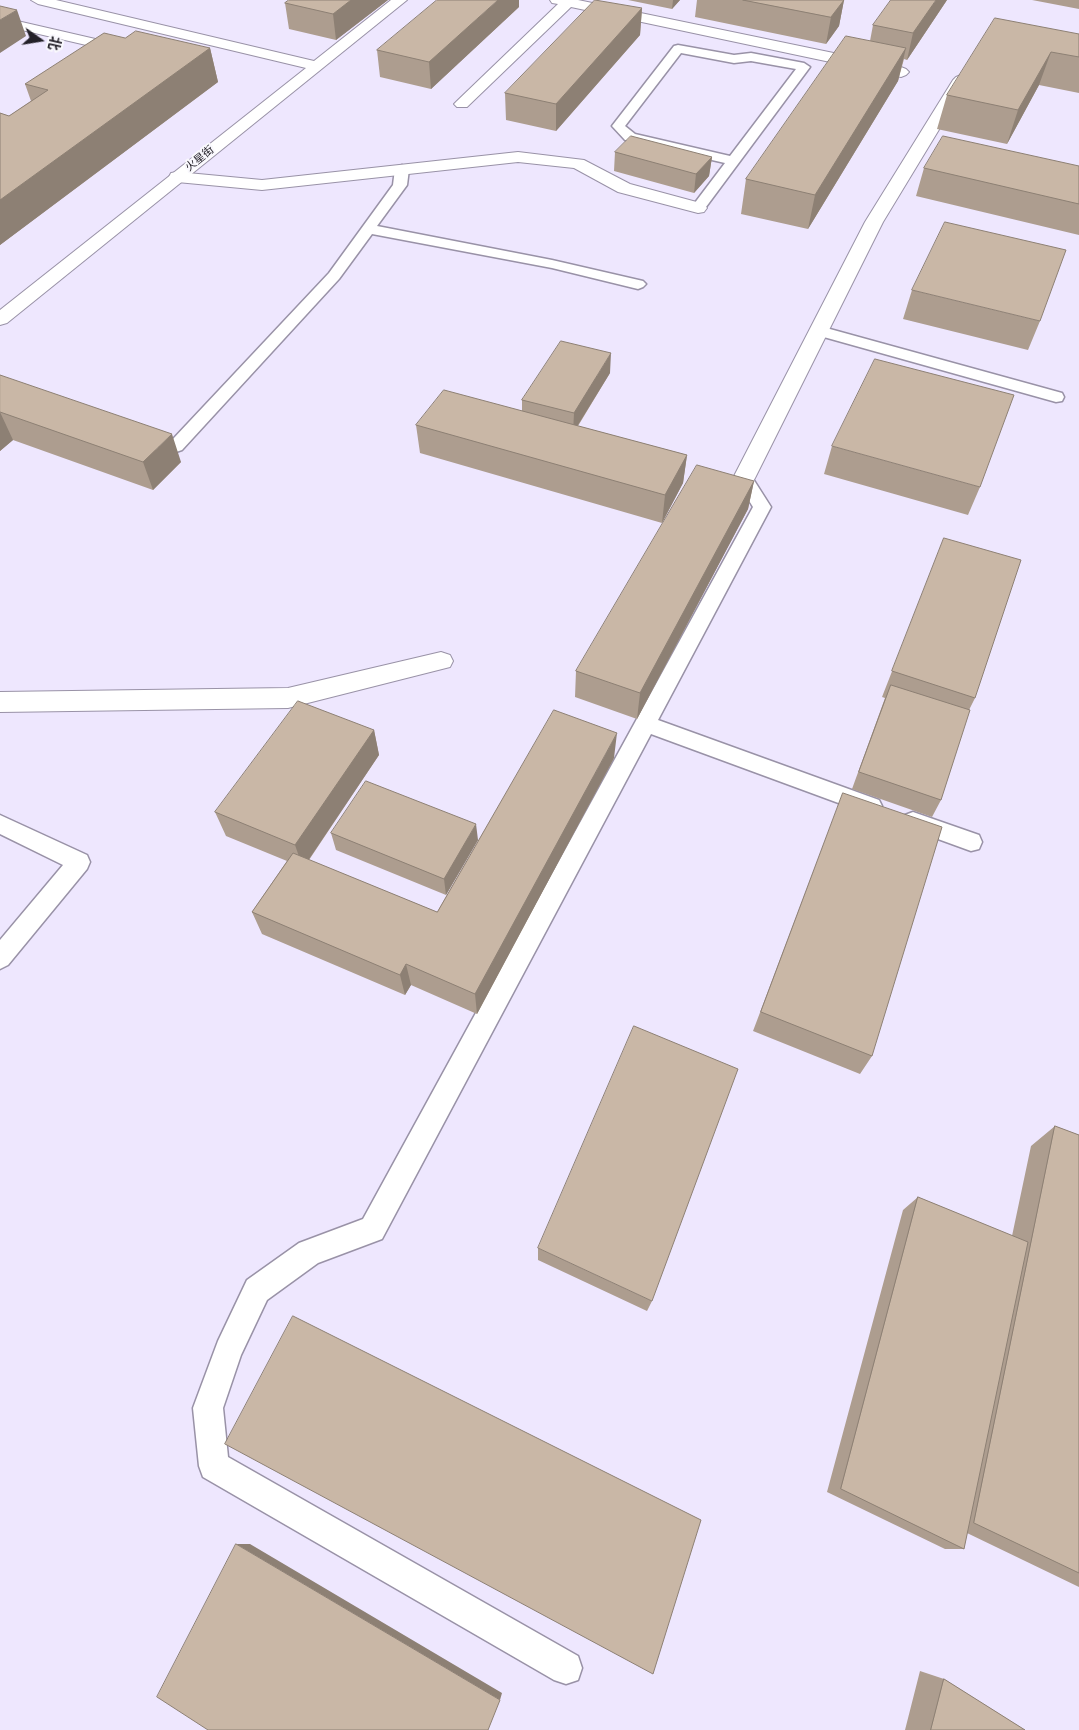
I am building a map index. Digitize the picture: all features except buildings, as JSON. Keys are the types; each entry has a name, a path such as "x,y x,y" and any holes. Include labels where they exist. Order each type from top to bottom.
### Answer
{"street":[{"path":"38,0 317,66"},
{"name":"火星街","path":"0,319 400,0"},
{"path":"462,104 565,1 901,72"},
{"path":"0,21 140,54"},
{"path":"744,478 874,222 971,65"},
{"path":"177,178 262,185 518,157 578,163 624,188 698,208"},
{"path":"0,702 288,698 441,660"}],"lane":[{"path":"698,208 804,67 751,57 734,58 678,49 618,126 630,137 733,161"},
{"path":"130,430 176,446 334,276 400,185 402,170"},
{"path":"368,229 552,264 638,284"},
{"path":"819,331 1056,397"},
{"path":"566,1668 214,1466 208,1408 228,1351 257,1290 309,1253 372,1229 762,507 744,478"},
{"path":"646,724 971,842"},
{"path":"0,824 79,862 0,958"}]}
